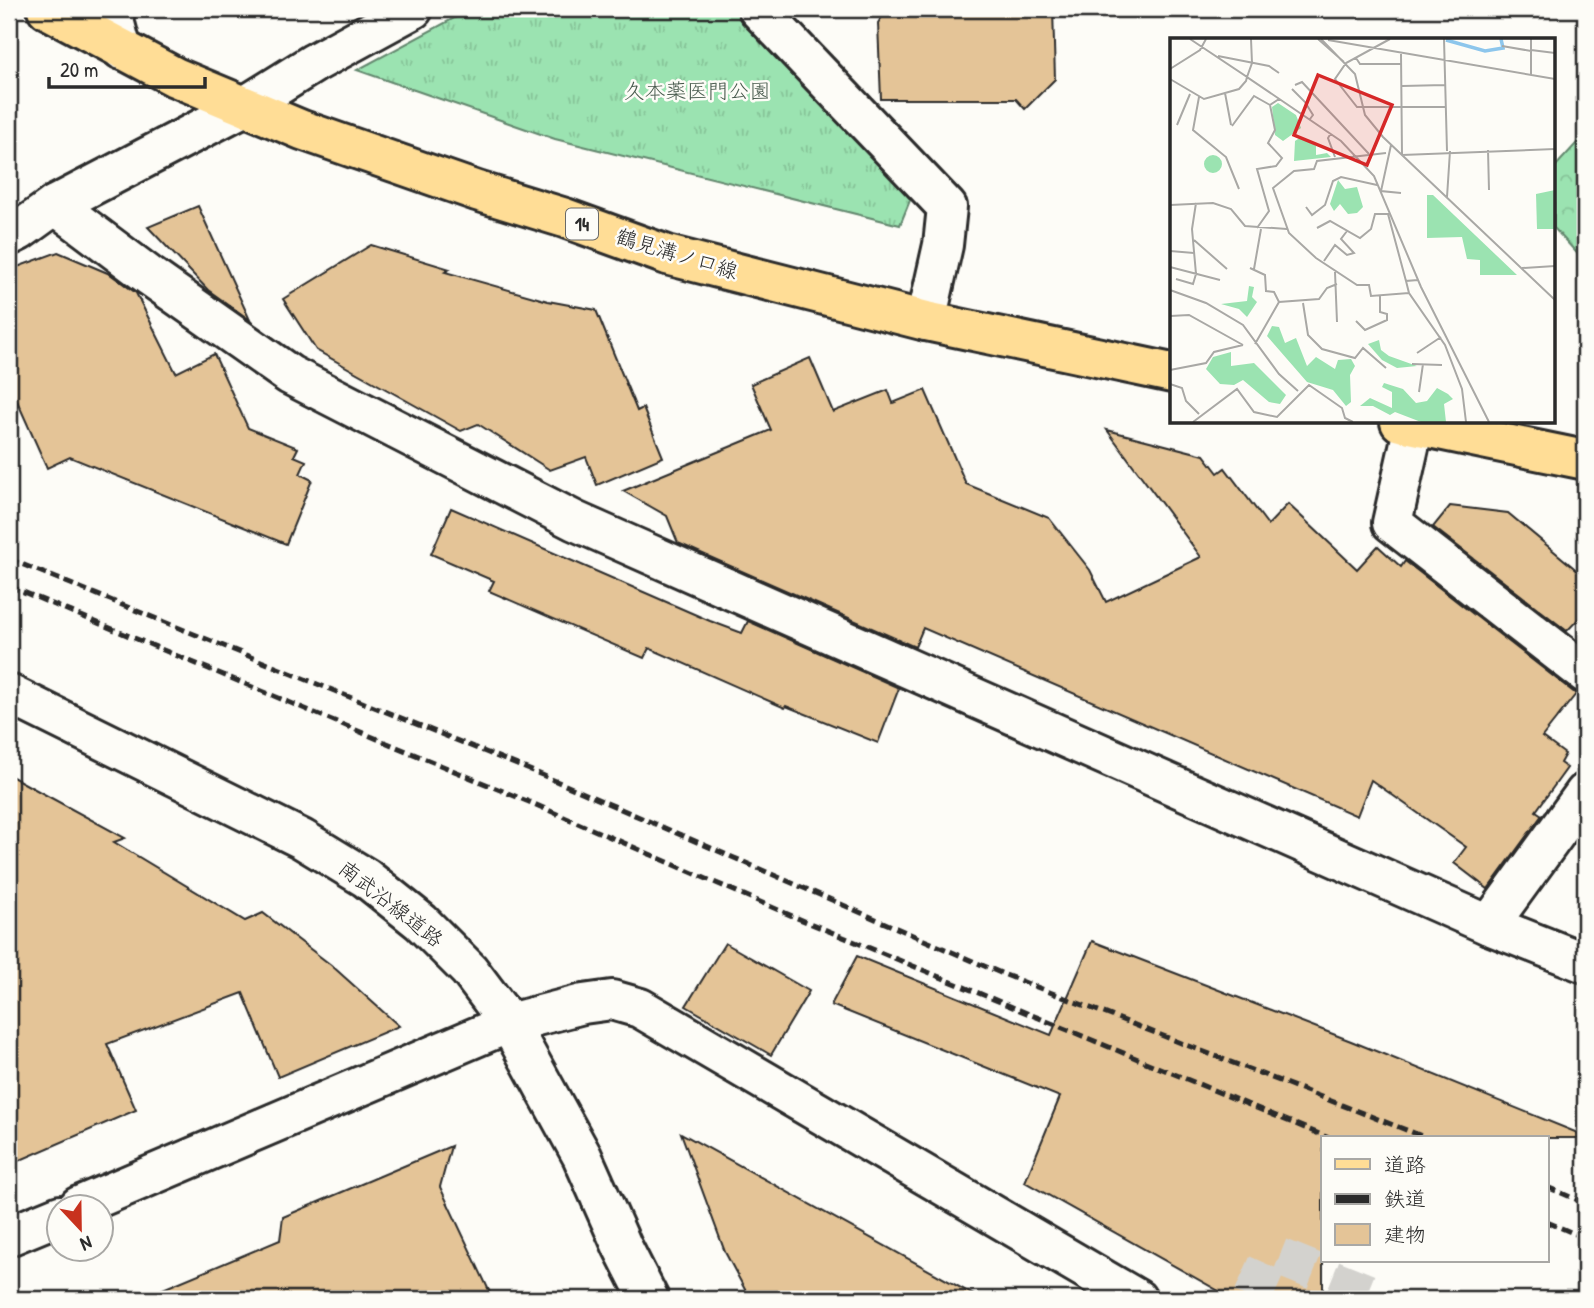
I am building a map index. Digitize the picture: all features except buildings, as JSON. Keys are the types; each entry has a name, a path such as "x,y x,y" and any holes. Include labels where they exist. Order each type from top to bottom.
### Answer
{"main road":[{"name":"鶴見溝ノ口線","path":"47,9 174,77 245,106 391,162 565,218 667,255 926,321 1170,373"},
{"path":"1412,424 1585,460"}],"street":[{"path":"111,9 122,50"},
{"path":"9,236 55,205 245,106 413,9"},
{"path":"758,9 947,207 943,244 926,321"},
{"path":"55,205 290,375 575,521 1489,925 1585,963"},
{"path":"1407,424 1392,523 1585,673"},
{"name":"南武沿線道路","path":"9,694 302,839 366,878 421,922 469,970 509,1023 582,1156 649,1299"},
{"path":"1489,925 1585,793"},
{"path":"112,1192 509,1023 593,1002 612,1000 639,1008 1137,1299"},
{"path":"9,1236 46,1221"}],"green space":[{"name":"久本薬医門公園","path":"471,9 732,9 915,188 900,225 555,139 357,70"},
{"path":"1585,134 1585,262 1556,230 1556,166"}],"tunnel":[{"path":"1252,1299 1272,1254 1383,1299"}],"railway":[{"path":"9,559 542,775 1003,974 1422,1136"},
{"path":"9,586 534,804 790,915 1324,1136"},
{"path":"1548,1187 1585,1203"},
{"path":"1548,1222 1585,1238"}]}
